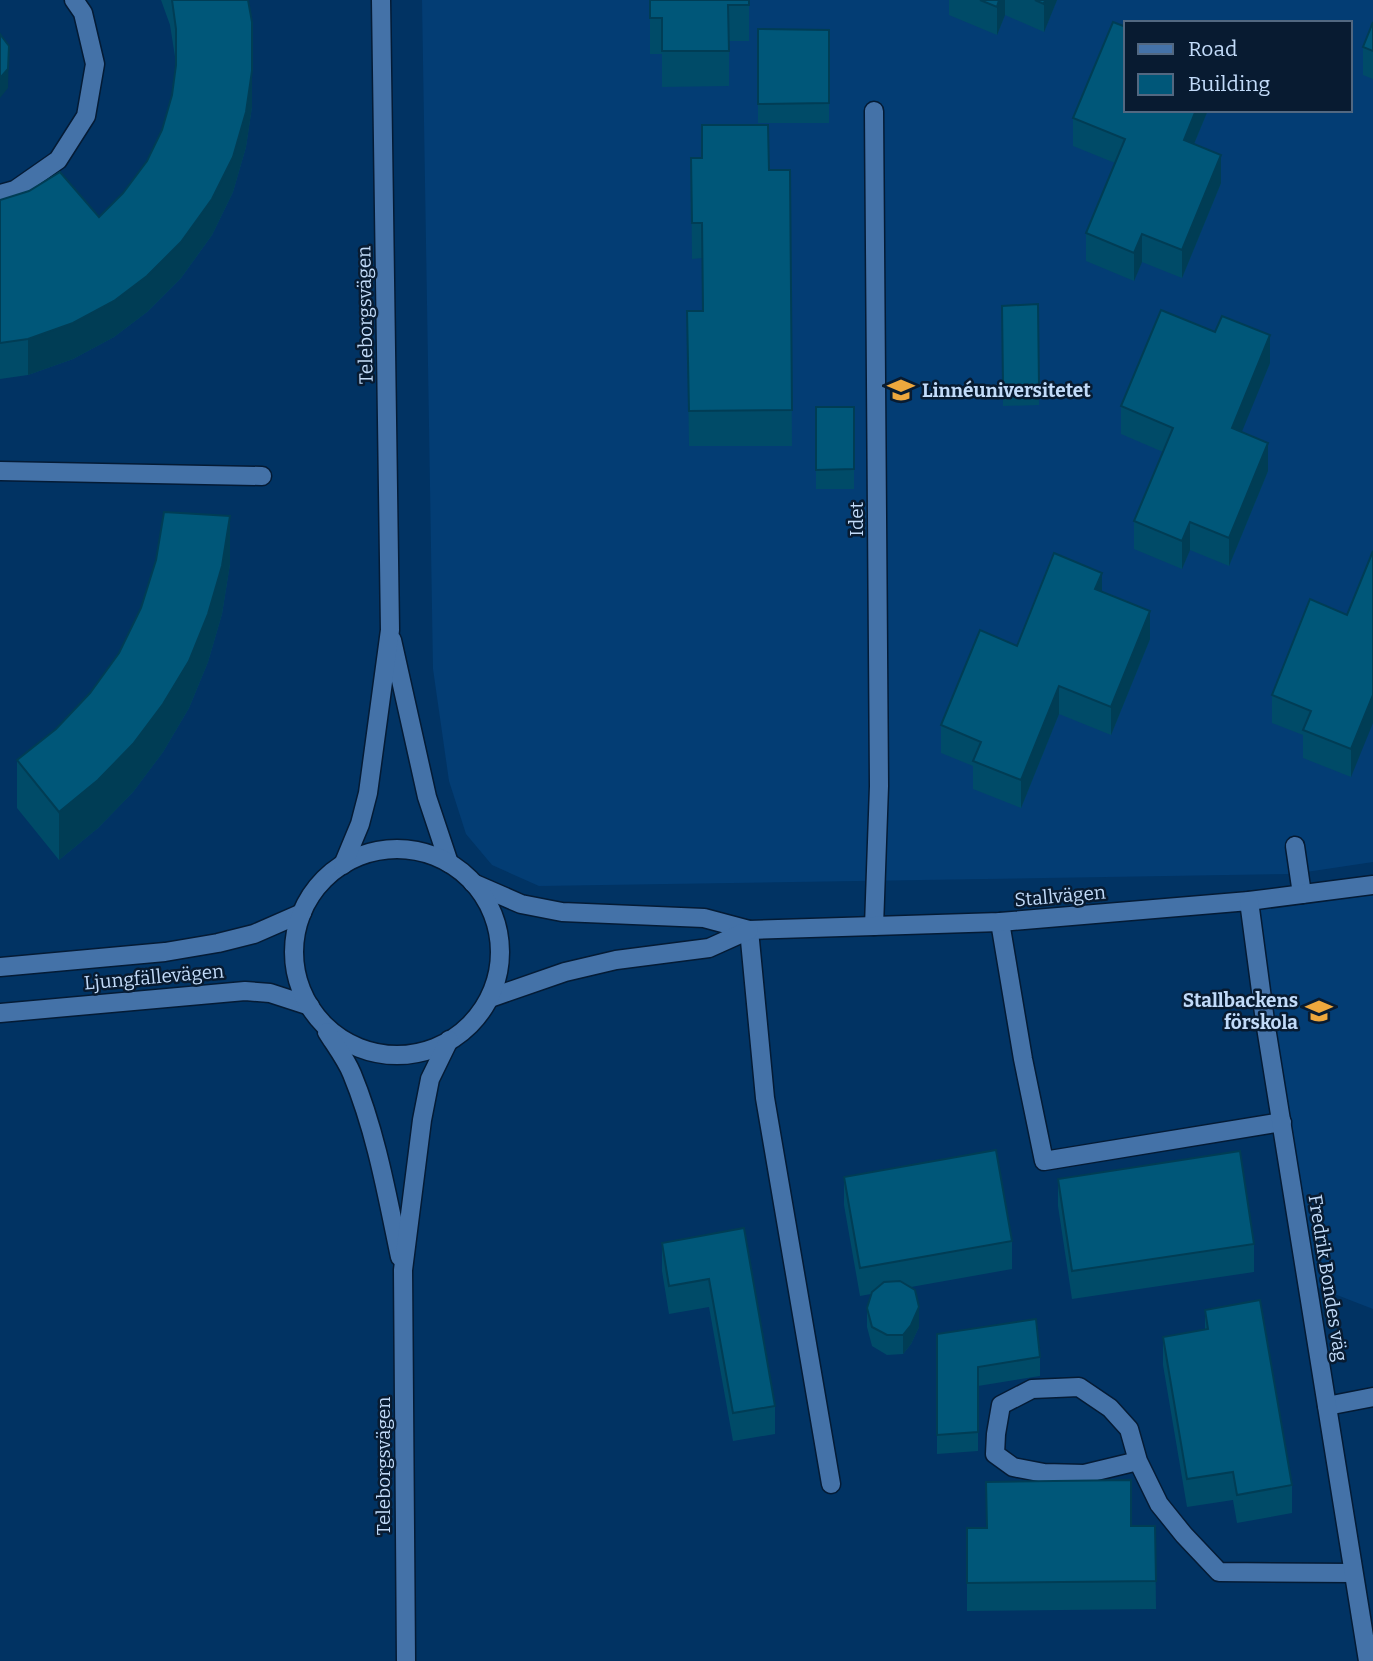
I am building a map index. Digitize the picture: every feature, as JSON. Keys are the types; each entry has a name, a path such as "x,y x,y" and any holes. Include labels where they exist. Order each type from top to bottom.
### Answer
{"main road":[{"path":"0,194 15,190 58,160 86,116 95,64 83,13 74,0"},
{"name":"Teleborgsvägen","path":"343,865 360,824 368,793 390,630 381,0"},
{"name":"Idet","path":"874,111 879,786 874,926"},
{"path":"0,471 262,476"},
{"name":"Teleborgsvägen","path":"390,630 427,797 449,863"},
{"path":"1295,846 1302,894"},
{"path":"396,850 419,852 449,863 483,895 496,925 499,964 489,998 469,1027 434,1048 399,1055 364,1049 348,1042 333,1032 315,1013 301,989 295,964 296,938 302,913 330,874 357,858 396,850"},
{"name":"Stallvägen","path":"473,883 521,904 541,909 704,918 749,930 1000,922 1249,901 1373,885"},
{"name":"Fredrik Bondes väg","path":"1249,901 1265,1021 1368,1661"},
{"name":"Ljungfällevägen","path":"0,967 165,952 218,943 254,934 302,913"},
{"path":"1000,922 1023,1059 1044,1161 1282,1122"},
{"path":"749,930 765,1098 831,1484"},
{"name":"Stallvägen","path":"489,998 565,972 616,960 709,948 749,930"},
{"name":"Ljungfällevägen","path":"0,1013 245,990 270,993 315,1013"},
{"name":"Teleborgsvägen","path":"315,1013 351,1072 368,1121 383,1175 402,1270"},
{"name":"Teleborgsvägen","path":"406,1661 402,1270 430,1079 449,1041"},
{"path":"1138,1461 1084,1474 1044,1473 1013,1467 995,1454 1001,1405 1032,1390 1079,1387 1110,1408 1129,1429 1138,1461 1159,1504 1219,1572 1353,1573"},
{"path":"1327,1406 1373,1397"}],"shaded area":[{"name":"Linnéuniversitetet","path":"422,0 1373,0 1373,862 1293,874 539,886 492,865 466,834 449,781 433,669"},
{"name":"Stallbackens förskola","path":"1373,885 1373,1309 1306,1283 1249,901"}],"building":[{"path":"172,0 248,0 252,22 252,71 246,112 233,157 212,199 181,242 147,276 114,301 73,323 28,339 0,343 0,200 29,191 60,172 99,217 123,193 147,161 162,130 172,95 176,65 176,29"},
{"path":"650,0 749,0 749,5 728,5 729,51 662,51 662,18 650,18"},
{"path":"980,0 999,0 997,7"},
{"path":"1113,22 1124,26 1124,112 1195,112 1184,140 1221,155 1182,250 1142,234 1134,253 1086,233 1125,139 1073,118"},
{"path":"1373,22 1373,51 1363,47"},
{"path":"758,29 829,30 829,103 758,104"},
{"path":"0,34 9,46 8,69 0,78"},
{"path":"702,125 768,125 769,170 790,170 792,410 689,411 687,311 703,311 702,223 692,223 691,158 702,158"},
{"path":"1038,304 1039,386 1003,386 1002,306"},
{"path":"1161,310 1215,332 1222,316 1270,335 1232,428 1268,443 1229,538 1190,522 1182,541 1134,521 1173,428 1121,406"},
{"path":"816,407 854,407 854,469 816,470"},
{"path":"164,512 230,516 222,566 208,614 189,661 163,704 133,744 98,780 59,812 17,760 56,729 90,693 119,653 141,608 156,560"},
{"path":"1373,551 1373,695 1351,749 1303,730 1311,711 1272,695 1310,599 1347,615"},
{"path":"1054,553 1102,573 1095,589 1150,611 1111,707 1059,686 1021,780 973,761 981,742 941,725 980,630 1017,646"},
{"path":"996,1150 1012,1241 860,1268 844,1177"},
{"path":"1240,1151 1254,1244 1072,1271 1058,1179"},
{"path":"744,1228 775,1406 733,1413 709,1279 669,1286 662,1243"},
{"path":"900,1281 915,1290 919,1307 903,1335 887,1335 872,1327 867,1308 872,1292 884,1282"},
{"path":"1260,1300 1292,1485 1237,1495 1233,1472 1187,1479 1163,1337 1208,1329 1205,1310"},
{"path":"1036,1319 1040,1357 978,1367 978,1432 937,1435 937,1334"},
{"path":"1131,1480 1131,1526 1155,1526 1156,1581 967,1583 967,1528 987,1528 986,1482"}],"place":[{"name":"Linnéuniversitetet","path":"901,390"},
{"name":"Stallbackens förskola","path":"1319,1011"}]}
